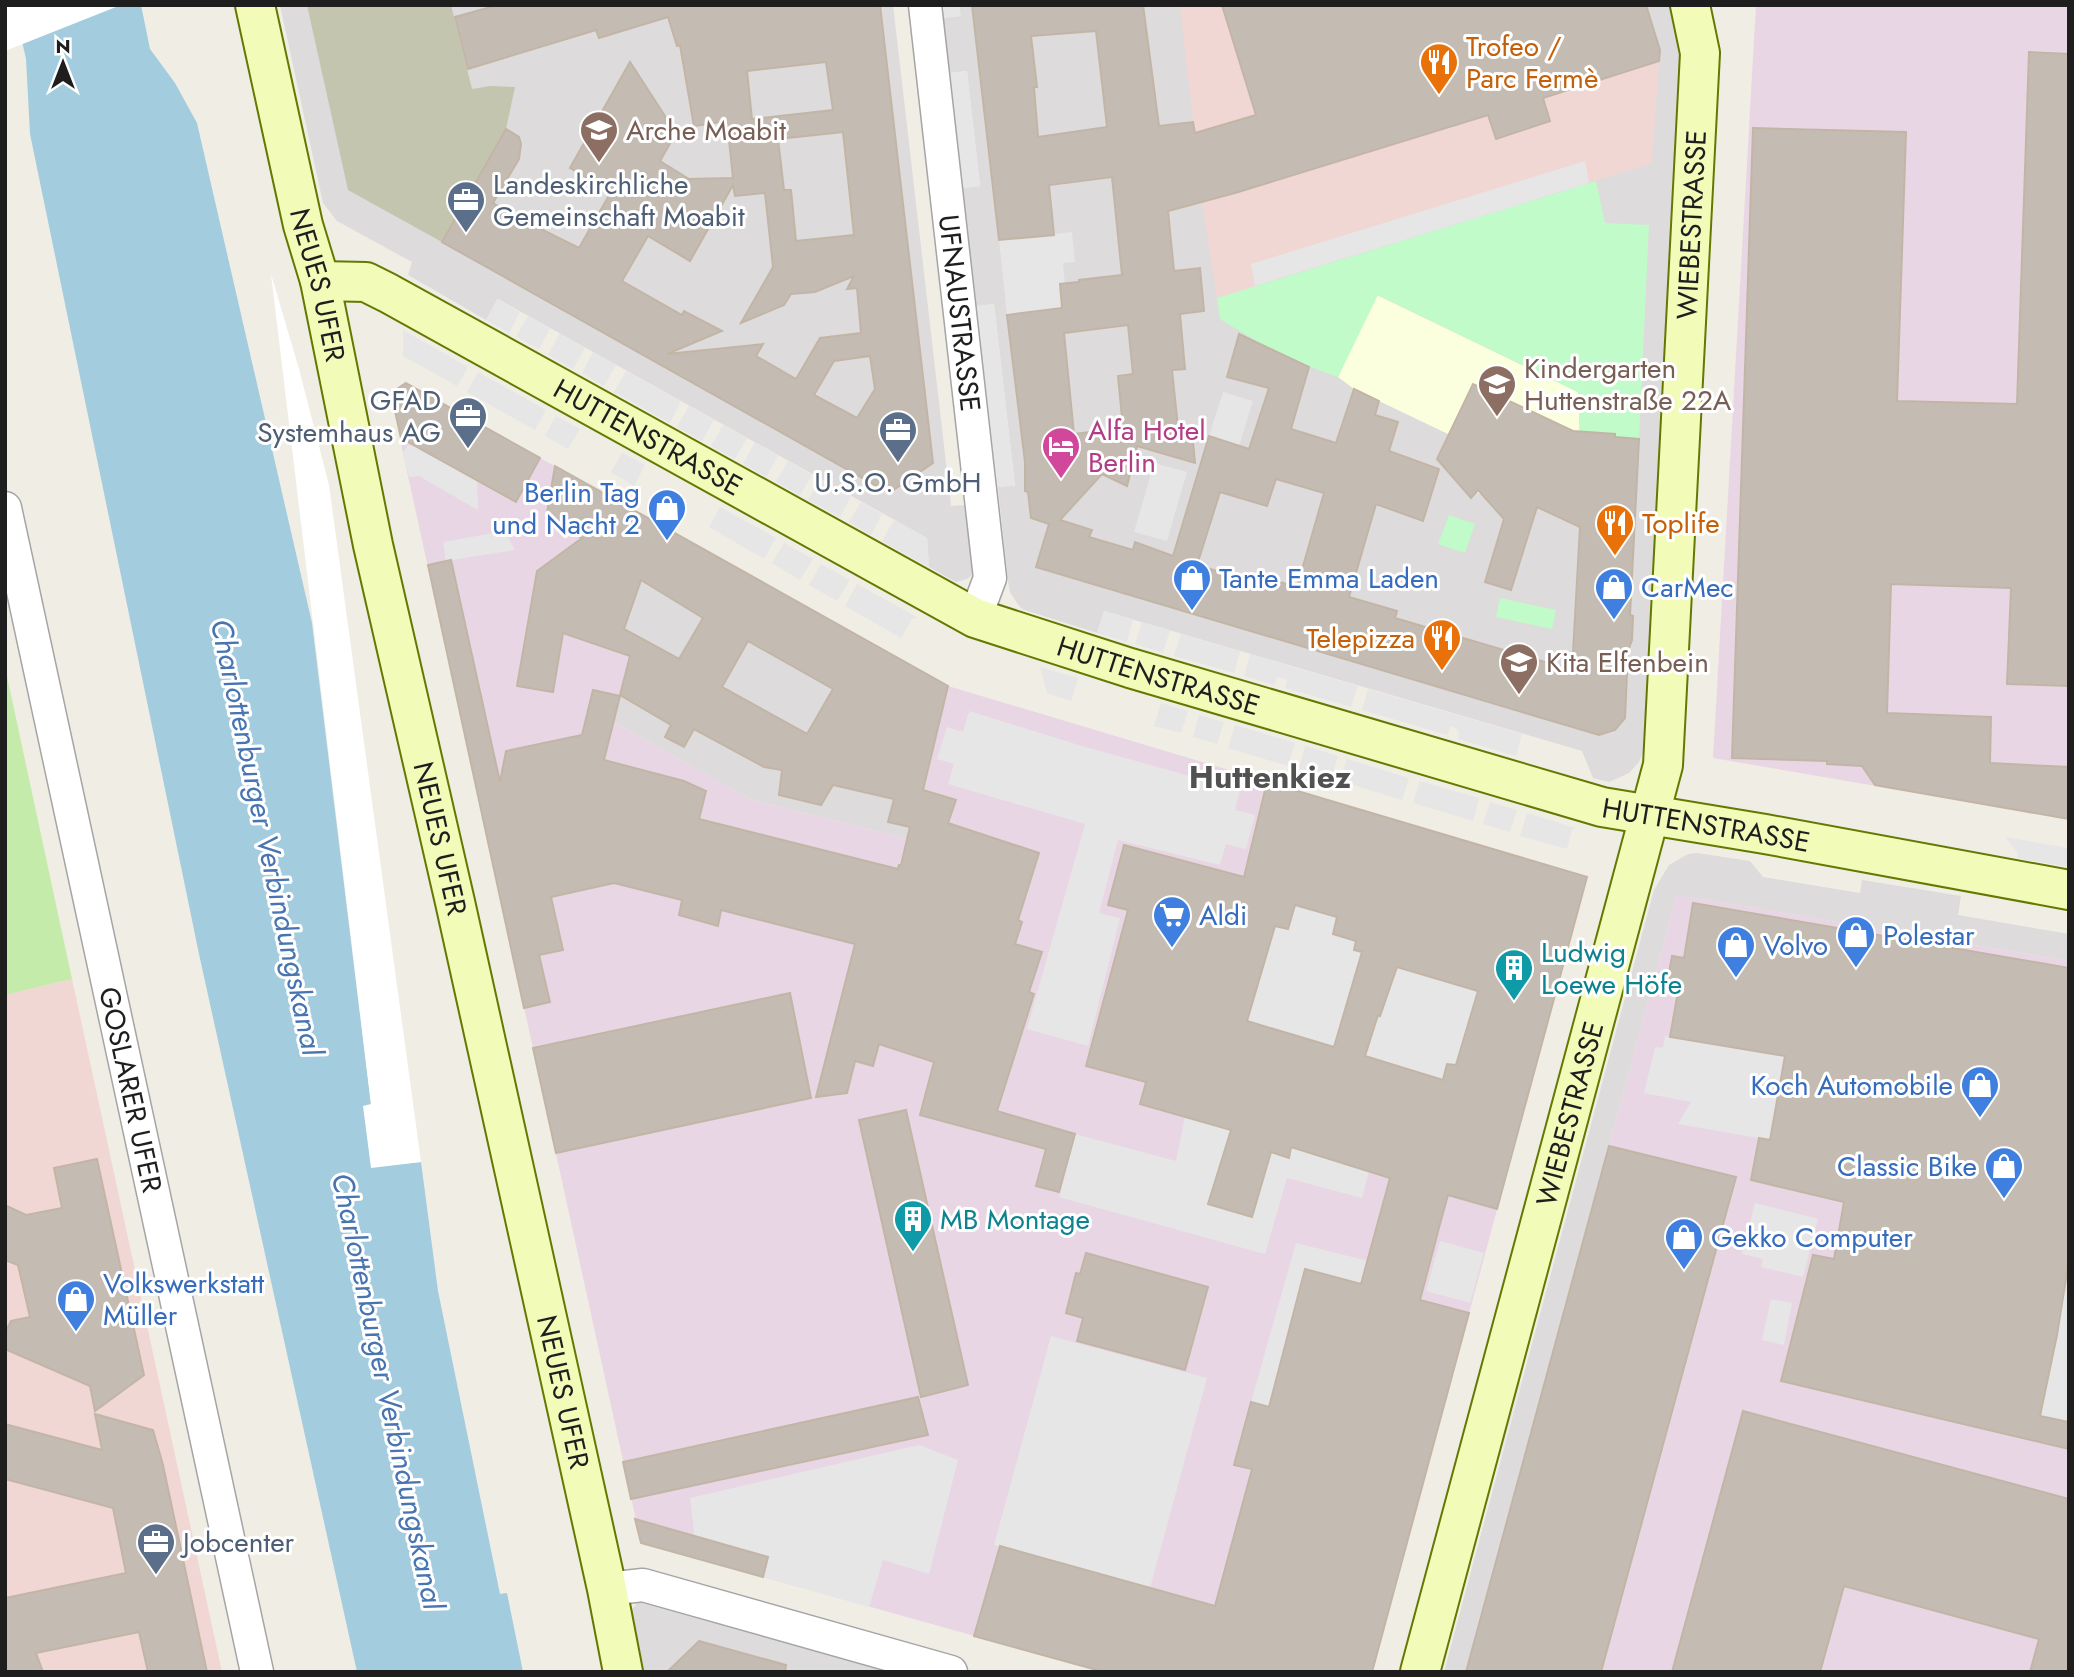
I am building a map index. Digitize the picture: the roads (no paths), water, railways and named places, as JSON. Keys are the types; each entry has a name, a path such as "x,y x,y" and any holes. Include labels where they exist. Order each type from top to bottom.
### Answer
{"street":[{"name":"NEUES UFER","path":"255,5 303,225 320,281 373,545 455,902 623,1672"},
{"name":"UFNAUSTRASSE","path":"925,5 990,578 975,618"},
{"name":"WIEBESTRASSE","path":"1420,1672 1663,765 1700,53 1690,5"},
{"name":"HUTTENSTRASSE","path":"320,281 366,282 975,618 1130,668 1602,807 2069,890"},
{"name":"GOSLARER UFER","path":"5,508 257,1672"},
{"path":"607,1589 643,1585 951,1672"}],"water":[{"name":"Charlottenburger Verbindungskanal","path":"14,5 141,5 150,49 175,83 197,123 312,623 371,1105 364,1106 372,1167 421,1162 438,1291 500,1594 507,1593 523,1672 357,1672 199,954 30,134 26,59"}],"place":[{"name":"Trofeo / Parc Fermè","path":"1439,96"},
{"name":"Arche Moabit","path":"599,164"},
{"name":"Landeskirchliche Gemeinschaft Moabit","path":"466,234"},
{"name":"Kindergarten Huttenstraße 22A","path":"1497,418"},
{"name":"GFAD Systemhaus AG","path":"468,450"},
{"name":"U.S.O. GmbH","path":"898,464"},
{"name":"Alfa Hotel Berlin","path":"1061,480"},
{"name":"Berlin Tag und Nacht 2","path":"667,542"},
{"name":"Toplife","path":"1615,557"},
{"name":"Tante Emma Laden","path":"1192,612"},
{"name":"CarMec","path":"1614,621"},
{"name":"Telepizza","path":"1442,672"},
{"name":"Kita Elfenbein","path":"1519,696"},
{"name":"Aldi","path":"1172,949"},
{"name":"Polestar","path":"1856,969"},
{"name":"Volvo","path":"1736,979"},
{"name":"Ludwig Loewe Höfe","path":"1514,1002"},
{"name":"Koch Automobile","path":"1980,1119"},
{"name":"Classic Bike","path":"2004,1200"},
{"name":"MB Montage","path":"913,1253"},
{"name":"Gekko Computer","path":"1684,1271"},
{"name":"Volkswerkstatt Müller","path":"76,1333"},
{"name":"Jobcenter","path":"156,1576"}],"district":[{"name":"Huttenkiez","path":"1270,777"}]}
